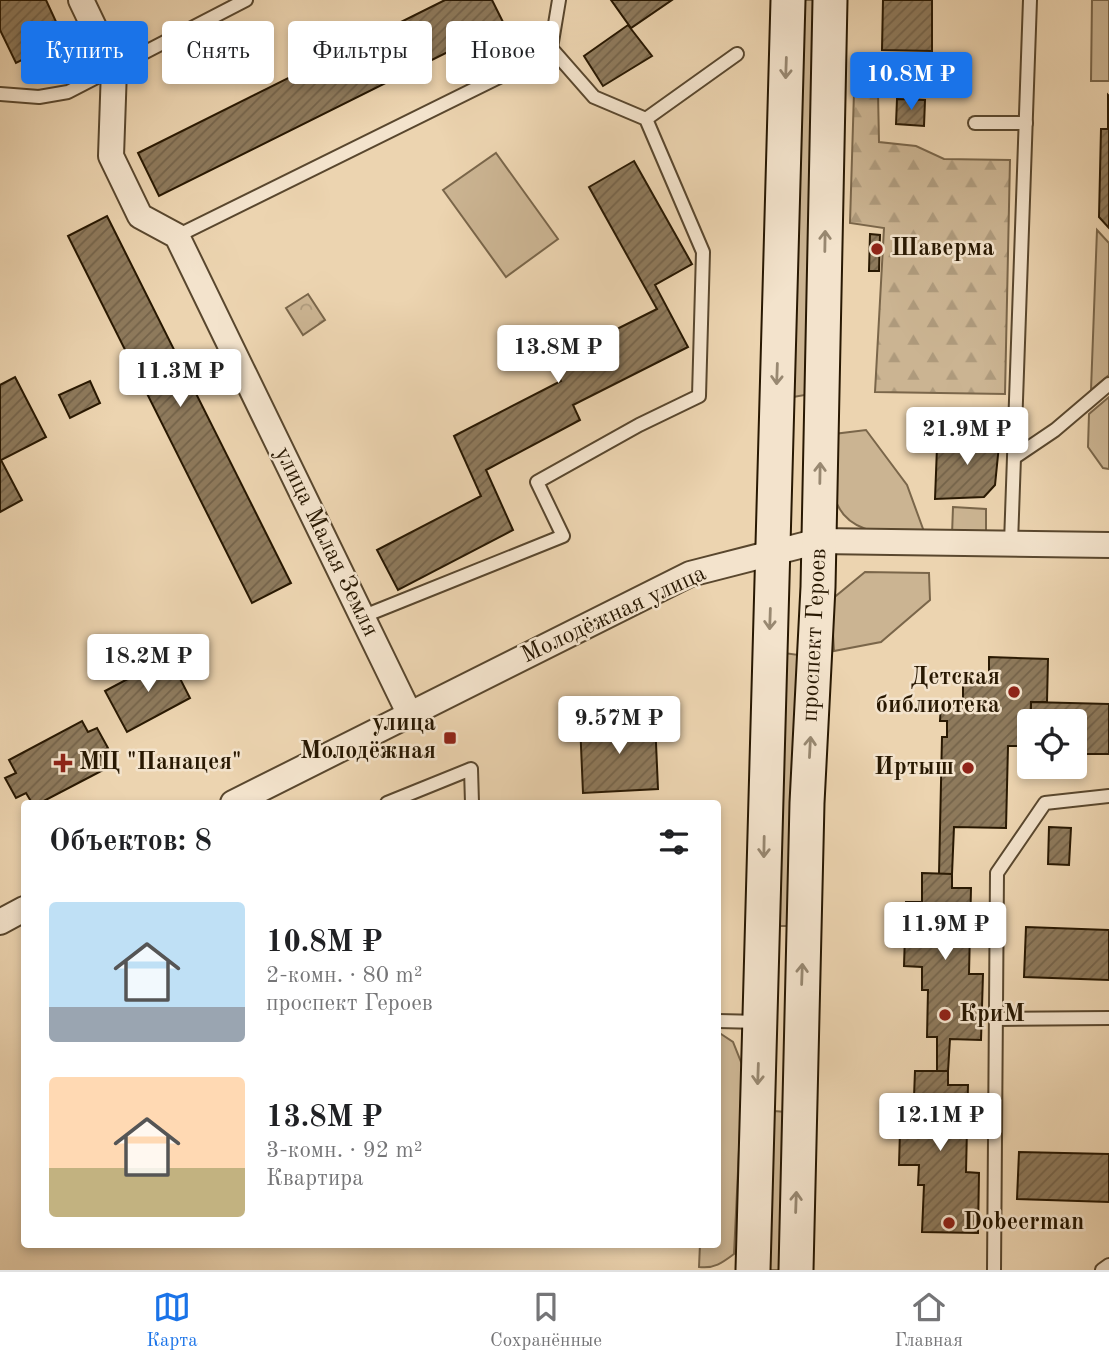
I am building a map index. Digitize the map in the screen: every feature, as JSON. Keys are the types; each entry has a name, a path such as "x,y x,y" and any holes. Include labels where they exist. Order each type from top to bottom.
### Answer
{"main road":[{"name":"проспект Героев","path":"753,1270 788,0"},
{"name":"проспект Героев","path":"796,1270 807,803 819,541 830,0"}],"street":[{"path":"81,0 91,21"},
{"path":"113,84 111,156 116,169 140,216 177,236"},
{"name":"улица Малая Земля","path":"177,236 410,715"},
{"name":"Молодёжная улица","path":"239,800 690,574 819,541 1109,545"},
{"path":"0,921 21,910"}],"lane":[{"path":"148,51 246,0"},
{"path":"556,21 559,0"},
{"path":"1012,543 1031,0"},
{"path":"646,119 737,54"},
{"path":"363,616 563,536 537,482 639,425 699,396 703,252 646,119 594,97 559,57"},
{"path":"0,94 39,97 68,92 84,84"},
{"path":"177,236 485,84"},
{"path":"975,123 1026,123"},
{"path":"1015,457 1055,430 1109,384"},
{"path":"394,800 471,769 472,800"},
{"path":"994,1270 997,873 1045,803 1109,796"},
{"path":"996,1019 1109,1018"},
{"path":"721,1021 760,1022"},
{"path":"1102,1270 1109,1265"}],"green space":[{"path":"801,0 814,0 805,395 793,397"},
{"path":"1092,0 1109,0 1109,81 1091,81"},
{"path":"854,92 878,93 879,142 916,146 944,159 1010,160 1005,394 875,392 884,228 850,223"},
{"path":"496,153 558,239 506,277 443,190"},
{"path":"1097,230 1109,243 1109,375 1091,390"},
{"path":"308,294 325,320 303,335 286,308"},
{"path":"1109,397 1109,469 1103,468 1088,447 1089,414"},
{"path":"866,430 907,485 926,537 871,531 848,519 839,509 832,481 834,434"},
{"path":"953,507 986,509 986,534 952,535"},
{"path":"865,572 929,573 930,600 881,642 834,651 831,600"},
{"path":"784,653 799,655 791,926 778,926"},
{"path":"721,1034 733,1042 743,1067 734,1254 718,1265 699,1267 700,1248 721,1248"},
{"path":"774,1111 786,1112 783,1270 769,1270"}],"building":[{"path":"0,0 46,0 56,21 21,21 21,60 16,63 0,30"},
{"path":"445,0 492,0 502,21 446,21 446,53 432,60 432,21 403,21"},
{"path":"611,0 672,0 631,28"},
{"path":"883,0 932,0 932,51 882,50"},
{"path":"628,25 652,56 603,86 584,56"},
{"path":"288,78 288,84 384,84 159,196 138,153"},
{"path":"1108,95 1109,228 1099,217 1101,129 1108,129"},
{"path":"897,99 925,100 924,126 896,124"},
{"path":"634,161 692,264 655,285 688,347 573,405 580,420 486,470 513,530 398,590 377,550 481,496 454,436 561,381 551,362 657,309 589,187"},
{"path":"107,216 291,583 252,603 68,236"},
{"path":"870,234 880,235 879,271 869,271"},
{"path":"15,377 46,437 1,460 22,500 0,512 0,385"},
{"path":"90,381 100,403 70,418 59,395"},
{"path":"1000,435 995,485 984,497 935,499 937,447 947,438"},
{"path":"169,657 190,698 127,732 105,691"},
{"path":"989,657 1048,659 1047,702 1031,702 1031,709 1017,709 1017,746 1008,746 1006,828 954,827 952,874 939,874 942,737 947,737 947,721 940,721 941,704 963,704 963,680 989,680"},
{"path":"1031,702 1109,704 1109,754 1087,754 1087,709 1031,709"},
{"path":"655,720 658,789 583,793 580,723"},
{"path":"82,721 88,732 97,728 108,748 99,752 107,768 46,800 30,800 26,793 16,798 5,778 16,773 9,760"},
{"path":"1049,827 1071,828 1069,865 1048,864"},
{"path":"922,873 952,874 952,888 971,888 969,974 983,974 981,1040 950,1039 948,1071 937,1071 937,1037 927,1037 928,990 922,990 922,967 904,966 906,902 922,902"},
{"path":"1026,927 1109,930 1109,980 1024,977"},
{"path":"915,1071 948,1071 948,1085 968,1085 966,1172 979,1173 978,1233 922,1232 924,1185 918,1185 919,1165 899,1165 901,1097 914,1097"},
{"path":"1019,1152 1109,1154 1109,1202 1017,1199"}],"place":[{"name":"Шаверма","path":"877,249"},
{"name":"Детская библиотека","path":"1014,692"},
{"name":"улица Молодёжная","path":"450,738"},
{"name":"МЦ \"Панацея\"","path":"63,763"},
{"name":"Иртыш","path":"968,768"},
{"name":"КриМ","path":"945,1015"},
{"name":"Dobeerman","path":"949,1223"}]}
